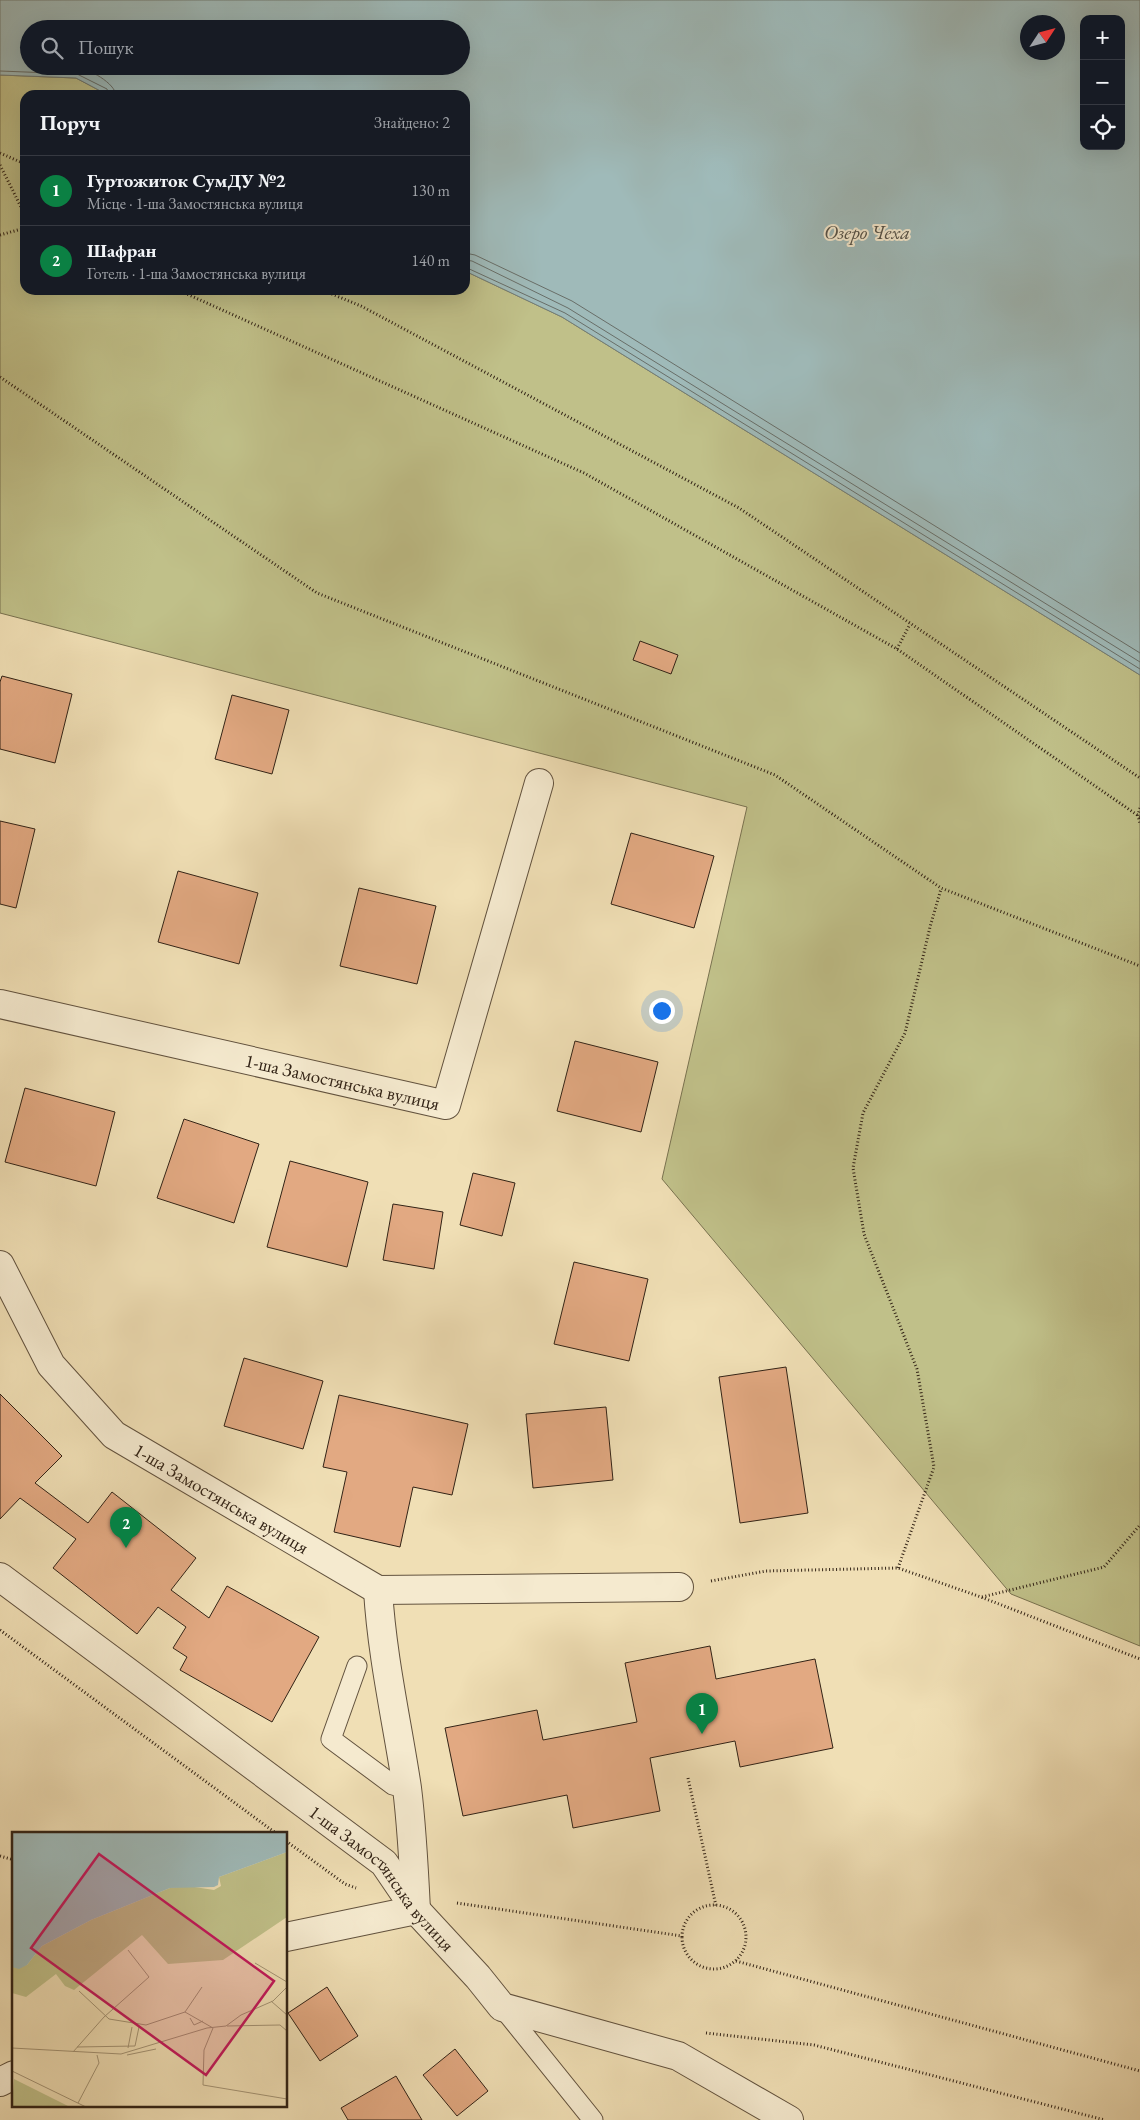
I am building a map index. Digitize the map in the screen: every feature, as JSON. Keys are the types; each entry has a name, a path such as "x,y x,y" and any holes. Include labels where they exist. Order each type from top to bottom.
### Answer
{"street":[{"name":"1-ша Замостянська вулиця","path":"0,1004 446,1104 539,783"},
{"name":"1-ша Замостянська вулиця","path":"0,1265 51,1365 114,1435 378,1590"},
{"name":"1-ша Замостянська вулиця","path":"0,1577 384,1864 416,1910 478,1977 502,2007"},
{"path":"288,1937 416,1910 413,1847 407,1789 381,1633 378,1590 679,1587"},
{"path":"502,2007 678,2056 789,2120"},
{"path":"0,2082 12,2075"}],"lane":[{"path":"357,1666 331,1739 392,1785 407,1789"},
{"path":"502,2007 592,2120"}],"path":[{"path":"0,153 20,162"},
{"path":"0,165 20,205"},
{"path":"0,235 20,229"},
{"path":"189,295 584,473 897,649 1139,816"},
{"path":"333,295 370,311 739,508 1140,778"},
{"path":"0,377 317,593 775,775 941,888 1140,966"},
{"path":"897,649 910,624"},
{"path":"1140,808 1140,824"},
{"path":"898,1568 934,1467 917,1368 864,1234 853,1168 863,1113 905,1033 941,888"},
{"path":"981,1597 1104,1567 1140,1525"},
{"path":"679,1587 766,1571 898,1568 981,1597 1140,1659"},
{"path":"0,1630 274,1832"},
{"path":"688,1778 716,1906"},
{"path":"416,1910 442,1901 682,1936"},
{"path":"716,1906 728,1909 738,1916 745,1926 746,1939 743,1951 736,1961 725,1967 713,1970 701,1966 691,1959 684,1948 682,1936 685,1924 693,1914 704,1907 716,1906"},
{"path":"736,1961 1140,2071"},
{"path":"698,2031 814,2045 1105,2120"}],"green space":[{"path":"0,75 76,78 99,90 20,90 20,295 470,295 470,273 562,317 1140,675 1140,1646 1011,1594 662,1179 747,807 0,613"}],"water":[{"name":"Озеро Чеха","path":"0,0 1140,0 1140,675 562,317 470,273 470,90 99,90 76,78 0,75"}],"building":[{"path":"640,641 678,655 671,674 633,660"},
{"path":"2,676 72,694 55,763 0,749 0,682"},
{"path":"232,695 289,710 272,774 215,759"},
{"path":"0,821 35,829 16,908 0,904"},
{"path":"631,833 714,856 694,928 611,904"},
{"path":"178,871 258,893 239,964 158,942"},
{"path":"359,888 436,906 417,984 340,966"},
{"path":"575,1041 658,1062 641,1132 557,1111"},
{"path":"25,1088 115,1112 96,1186 5,1162"},
{"path":"184,1119 259,1144 234,1223 157,1198"},
{"path":"290,1161 368,1182 347,1267 267,1247"},
{"path":"473,1173 515,1183 502,1236 460,1225"},
{"path":"393,1204 443,1212 434,1269 383,1260"},
{"path":"574,1262 648,1279 629,1361 554,1344"},
{"path":"244,1358 323,1381 303,1449 224,1426"},
{"path":"786,1367 808,1513 740,1523 719,1377"},
{"path":"0,1394 62,1456 35,1483 88,1523 112,1492 196,1558 171,1590 209,1618 227,1586 319,1637 272,1722 180,1670 187,1657 173,1648 186,1627 158,1607 137,1634 53,1568 76,1539 20,1498 0,1519"},
{"path":"339,1395 468,1424 452,1495 413,1487 400,1547 334,1532 347,1472 323,1467"},
{"path":"606,1407 613,1480 533,1488 526,1414"},
{"path":"710,1646 716,1679 815,1659 833,1748 740,1767 735,1741 650,1758 660,1811 573,1828 567,1795 463,1816 445,1728 537,1710 543,1740 637,1722 625,1663"},
{"path":"327,1987 358,2036 320,2061 288,2013"},
{"path":"455,2049 488,2091 457,2116 423,2075"},
{"path":"396,2076 422,2120 348,2120 341,2108"}],"place":[{"name":"Шафран","path":"126,1548"},
{"name":"Гуртожиток СумДУ №2","path":"702,1734"}]}
